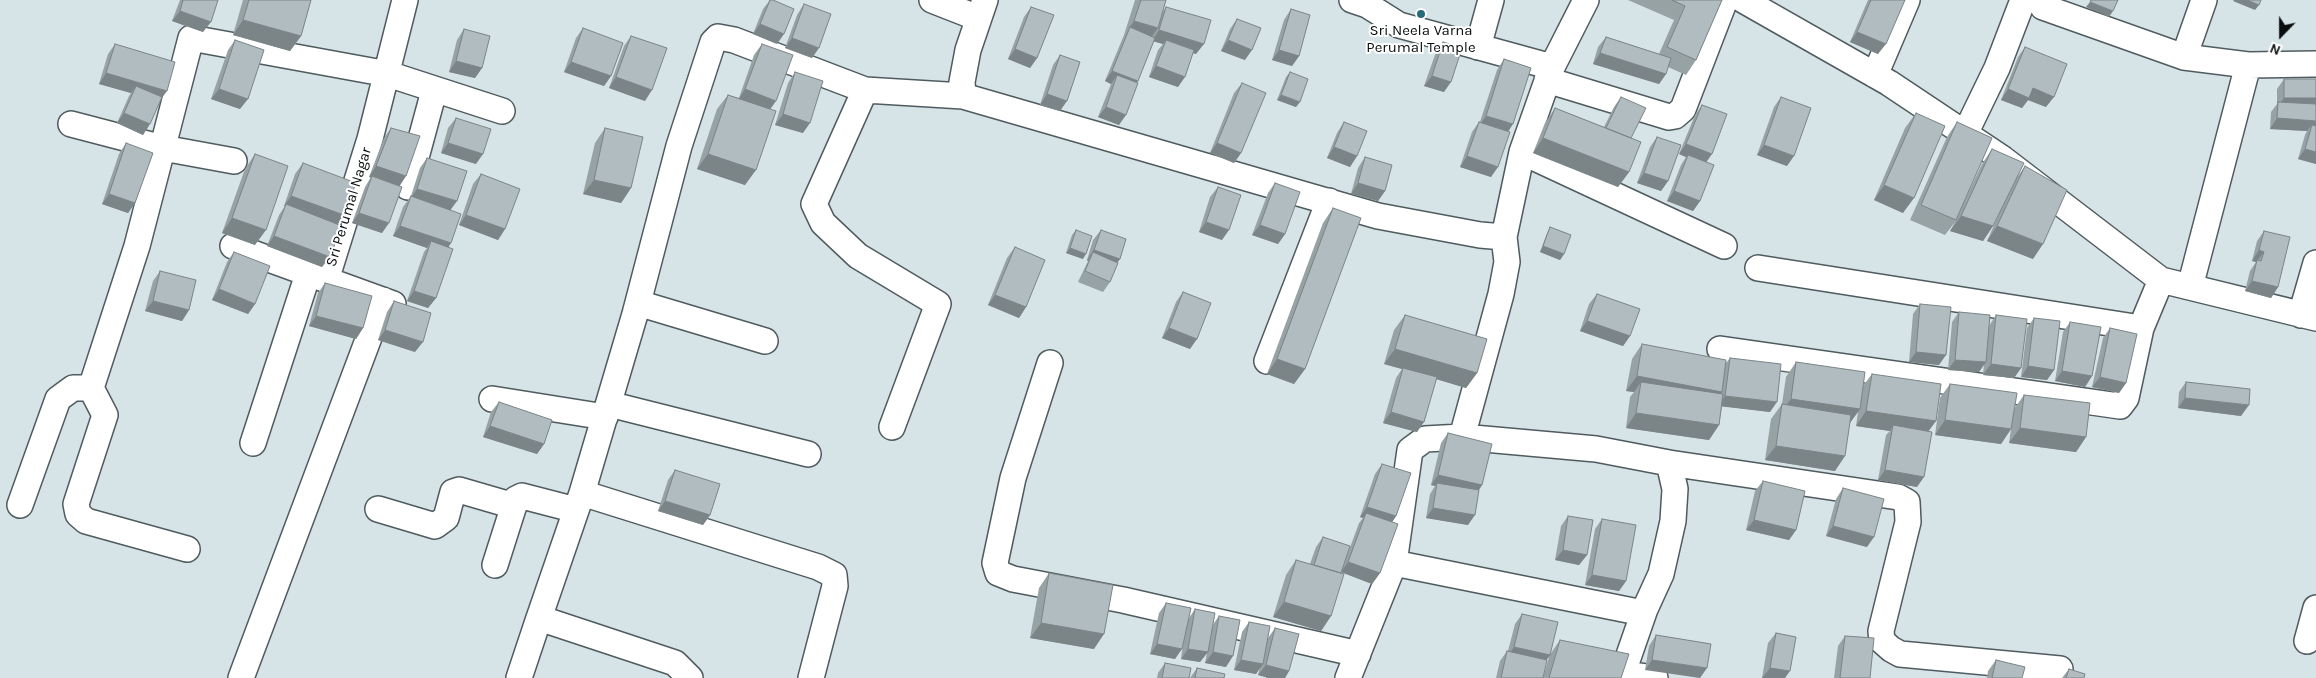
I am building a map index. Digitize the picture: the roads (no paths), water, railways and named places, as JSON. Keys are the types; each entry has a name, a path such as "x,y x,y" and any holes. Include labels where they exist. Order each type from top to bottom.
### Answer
{"street":[{"name":"Sri Perumal Nagar","path":"406,0 388,74 317,277 413,312"},
{"path":"932,0 981,9 968,50 962,82 963,96"},
{"path":"1352,0 1367,5 1399,25 1478,47 1668,117 1675,116 1684,109 1725,0"},
{"path":"1478,47 1491,0"},
{"path":"1462,437 1501,294 1507,262 1504,236 1522,152 1549,73 1586,0"},
{"path":"1743,0 1875,75 2003,159 2161,280 2309,317 2316,263"},
{"path":"1875,75 1907,0"},
{"path":"2184,57 2204,0"},
{"path":"1965,134 1997,68 2033,3 2184,57 2248,65 2316,64"},
{"path":"519,678 579,501 607,410 638,303 679,146 712,42 718,37 734,40 865,90 963,96 1378,216 1480,235 1504,236"},
{"path":"187,549 86,521 78,514 76,504 105,415 91,388 137,246 191,38 388,74 434,91 502,111"},
{"path":"2190,287 2248,65"},
{"path":"865,90 814,204 822,223 858,256 938,304 892,427"},
{"path":"408,187 434,91"},
{"path":"71,124 163,148 234,161"},
{"path":"1522,152 1724,246"},
{"path":"1267,361 1329,201"},
{"path":"233,246 317,277 253,443"},
{"path":"1758,268 2142,328"},
{"path":"1720,348 2120,406 2126,398 2142,328 2161,280"},
{"path":"241,678 382,300"},
{"path":"638,303 765,341"},
{"path":"1050,363 1013,478 995,563 998,572 1013,579 1123,600 1358,654"},
{"path":"20,505 58,399 73,388 91,388"},
{"path":"492,399 607,410 808,454"},
{"path":"1348,678 1394,563 1410,450 1425,439 1462,437 1596,448 1669,463 1898,497 1906,502 1908,522 1881,631 1882,641 1900,654 2060,669"},
{"path":"1655,678 1622,676 1643,613 1660,574 1673,521 1675,489 1669,463"},
{"path":"378,510 435,526 446,518 453,492 458,490 514,506"},
{"path":"495,565 516,499 522,496 579,501 818,567 834,576 835,586 810,678"},
{"path":"1394,563 1643,613"},
{"path":"2308,641 2316,608"},
{"path":"539,618 675,663 690,678"}],"place":[{"name":"Sri Neela Varna Perumal Temple","path":"1421,14"}]}
